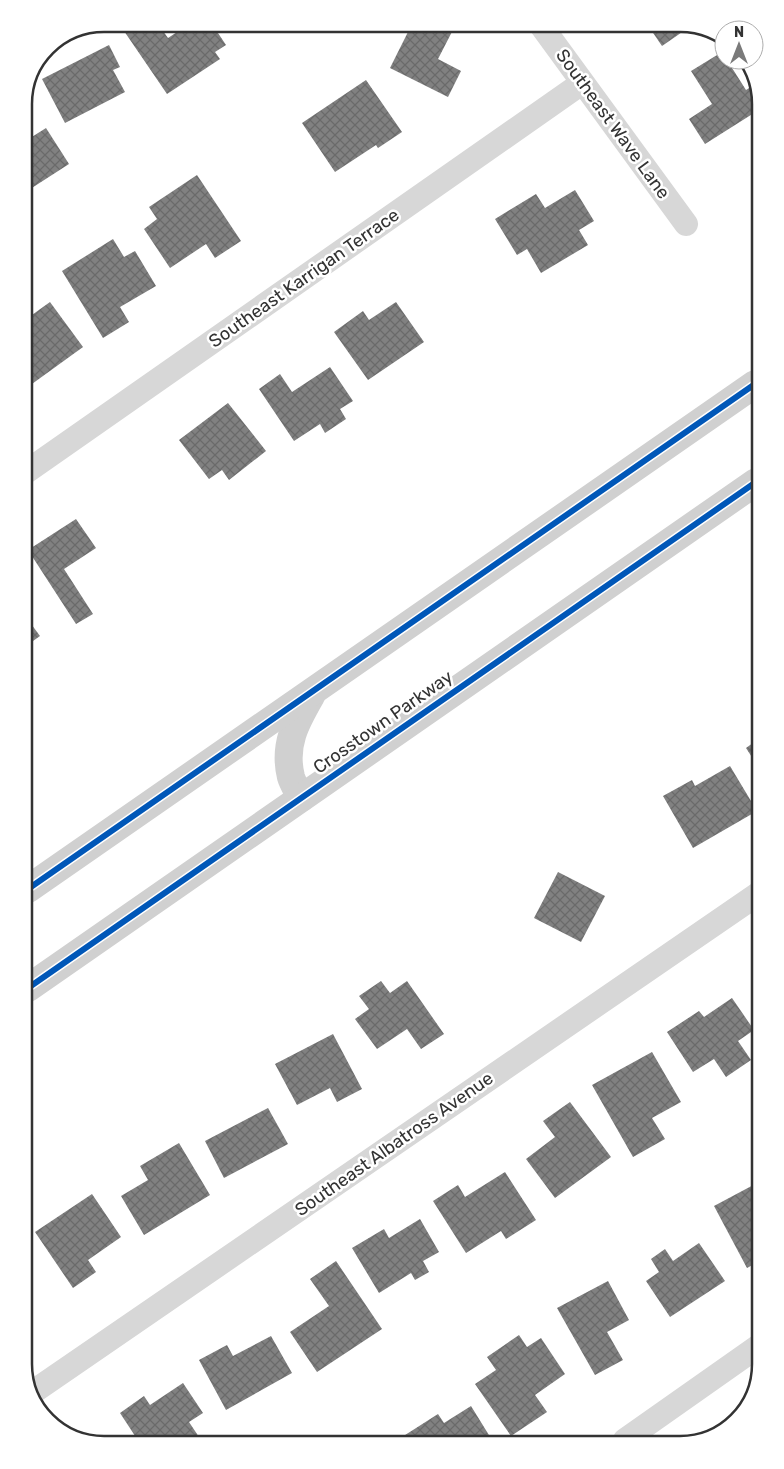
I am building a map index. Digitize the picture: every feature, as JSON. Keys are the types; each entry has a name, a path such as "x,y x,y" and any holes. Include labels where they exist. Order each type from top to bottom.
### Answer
{"main road":[{"path":"32,886 752,387"},
{"name":"Crosstown Parkway","path":"32,985 752,485"},
{"path":"301,798 291,778 288,755 295,725 314,690"}],"street":[{"name":"Southeast Wave Lane","path":"546,33 686,224"},
{"name":"Southeast Karrigan Terrace","path":"33,467 582,83"},
{"name":"Southeast Albatross Avenue","path":"37,1389 752,898"},
{"path":"631,1436 752,1352"}],"building":[{"path":"125,32 164,32 168,38 177,32 217,32 226,45 215,52 220,59 167,94"},
{"path":"408,33 452,33 438,59 461,71 448,97 390,68"},
{"path":"653,33 681,33 662,46"},
{"path":"109,45 120,67 113,70 125,92 65,123 42,79"},
{"path":"714,57 714,70 733,70 746,90 749,88 752,114 705,144 689,119 712,104 691,71"},
{"path":"366,80 402,132 378,148 376,145 335,172 302,123"},
{"path":"46,128 69,164 33,187 33,136"},
{"path":"197,175 241,241 215,258 206,244 170,268 144,229 157,219 149,207"},
{"path":"575,190 594,221 579,230 588,245 541,273 527,249 517,255 495,219 536,194 545,208"},
{"path":"113,239 124,257 135,251 156,286 120,307 129,322 103,338 62,271"},
{"path":"50,302 83,347 33,383 33,314"},
{"path":"396,302 424,342 368,380 334,332 363,311 369,320"},
{"path":"330,367 353,401 340,409 346,419 325,433 320,424 294,441 259,389 280,374 292,392"},
{"path":"228,403 266,451 229,480 222,470 209,479 179,440"},
{"path":"76,519 96,548 64,569 93,614 76,624 33,557 33,547"},
{"path":"33,626 40,636 33,641"},
{"path":"752,744 752,757 746,748"},
{"path":"730,766 752,803 752,814 693,848 663,796 692,780 695,786"},
{"path":"558,872 605,896 581,942 534,918"},
{"path":"381,981 390,993 407,981 444,1034 421,1049 407,1029 377,1049 355,1019 369,1009 359,996"},
{"path":"732,998 752,1027 752,1031 738,1041 751,1060 726,1077 714,1059 693,1072 667,1032 699,1011 704,1017"},
{"path":"333,1034 362,1089 337,1102 330,1088 297,1105 275,1064"},
{"path":"652,1052 681,1102 652,1118 665,1139 633,1157 592,1085"},
{"path":"570,1102 611,1157 555,1198 526,1159 555,1137 543,1121"},
{"path":"268,1108 288,1144 224,1178 205,1141"},
{"path":"179,1143 210,1195 144,1235 121,1196 148,1180 140,1166"},
{"path":"505,1172 536,1220 506,1239 501,1231 466,1253 433,1201 458,1185 465,1197"},
{"path":"752,1186 752,1265 747,1268 714,1206"},
{"path":"92,1194 121,1237 88,1260 96,1272 73,1288 35,1232"},
{"path":"420,1219 439,1252 423,1261 429,1272 415,1280 411,1273 379,1293 352,1248 384,1229 389,1238"},
{"path":"699,1243 725,1281 670,1317 646,1281 659,1272 651,1259 665,1249 673,1261"},
{"path":"336,1261 382,1329 317,1372 290,1332 329,1306 310,1279"},
{"path":"608,1281 629,1320 607,1332 623,1360 595,1375 557,1308"},
{"path":"519,1335 527,1347 541,1338 565,1374 535,1395 547,1412 511,1436 475,1384 496,1370 487,1357"},
{"path":"271,1336 292,1373 226,1410 199,1360 227,1345 233,1356"},
{"path":"183,1383 203,1413 189,1422 198,1436 135,1436 120,1413 144,1396 150,1405"},
{"path":"471,1406 490,1436 404,1436 438,1414 444,1423"}],"cycle path":[{"path":"32,886 752,386"},
{"path":"32,985 752,485"}]}
